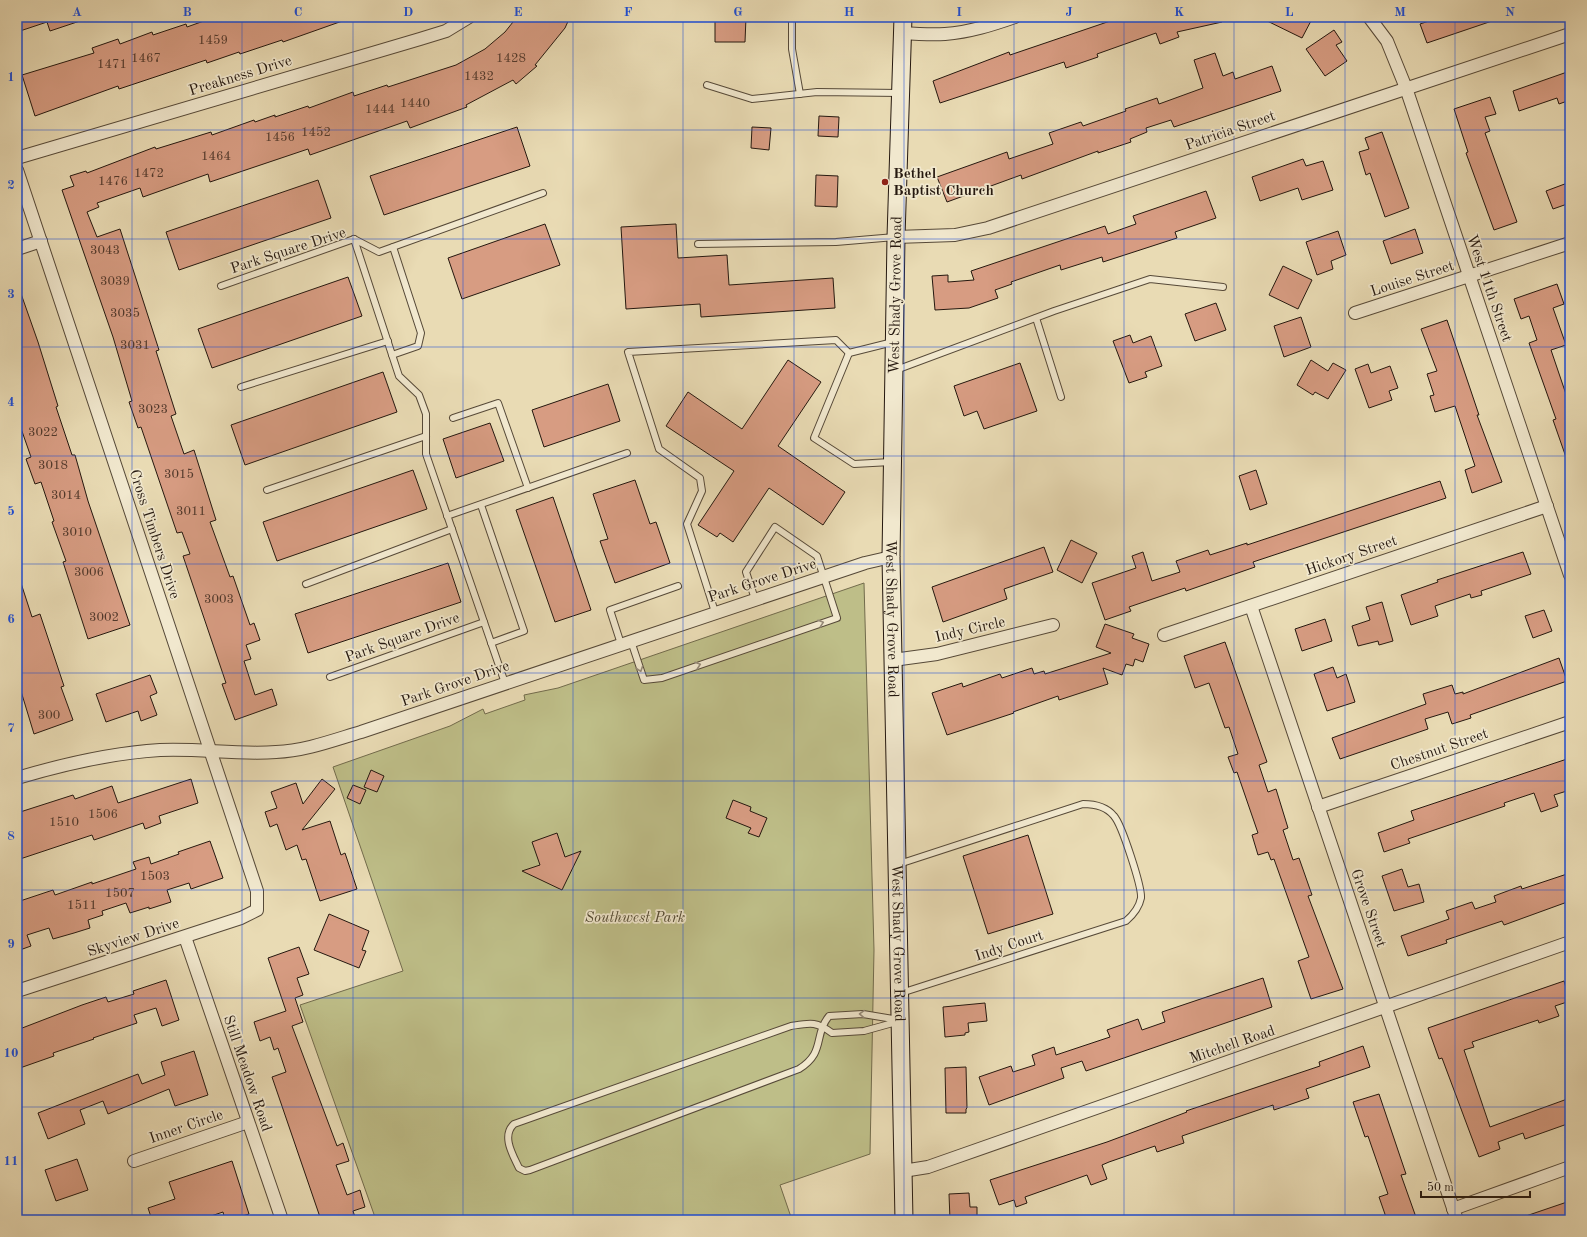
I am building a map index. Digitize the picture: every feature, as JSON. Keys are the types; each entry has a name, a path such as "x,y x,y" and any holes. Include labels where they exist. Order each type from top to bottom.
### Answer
{"main road":[{"name":"West Shady Grove Road","path":"902,25 896,237 891,557 904,1220"}],"street":[{"name":"Preakness Drive","path":"17,158 446,31 470,17"},
{"path":"902,25 944,34 984,28 1016,17"},
{"name":"West 11th Street","path":"1369,17 1387,40 1406,88 1570,575"},
{"name":"Patricia Street","path":"896,237 955,235 982,230 1570,34"},
{"name":"Cross Timbers Drive","path":"17,170 257,891 256,910"},
{"path":"17,249 40,241"},
{"name":"Louise Street","path":"1355,313 1570,243"},
{"name":"Hickory Street","path":"1164,635 1547,506"},
{"name":"Park Grove Drive","path":"17,778 76,762 107,756 161,750 277,752 310,747 865,562 891,557"},
{"name":"Grove Street","path":"1251,606 1455,1215"},
{"name":"Indy Circle","path":"893,660 937,654 1053,625"},
{"name":"Chestnut Street","path":"1318,806 1570,722"},
{"name":"Skyview Drive","path":"17,991 185,937 241,918 256,910"},
{"name":"Still Meadow Road","path":"185,937 282,1220"},
{"name":"Mitchell Road","path":"903,1171 928,1167 1570,942"},
{"name":"Inner Circle","path":"134,1161 248,1122"},
{"path":"1455,1215 1570,1167"}],"lane":[{"path":"792,17 792,49 800,94"},
{"path":"708,85 752,99 817,92 900,93"},
{"path":"354,239 379,252 543,193"},
{"path":"698,244 836,242 896,237"},
{"name":"Park Square Drive","path":"221,286 354,239 399,376 419,395 426,414 426,454 505,683"},
{"path":"392,355 418,346 421,333 393,247"},
{"path":"894,370 1036,318 1150,279 1223,287"},
{"path":"1036,318 1061,397"},
{"path":"715,612 687,524 702,491 700,478 659,449 628,352 836,340 849,353"},
{"path":"241,387 388,341"},
{"path":"849,353 895,342"},
{"path":"849,353 814,438 854,464 893,462"},
{"path":"454,418 498,402 528,488"},
{"path":"267,490 426,436"},
{"path":"448,516 627,453"},
{"path":"481,505 524,631 491,642"},
{"path":"678,586 610,610 644,680 662,678 836,618 817,556 775,527 746,572 755,599"},
{"path":"306,584 452,529"},
{"name":"Park Square Drive","path":"330,677 484,622"},
{"name":"Indy Court","path":"897,864 1083,804 1095,804 1106,808 1114,816 1120,826 1140,888 1138,907 1126,921 900,993"},
{"path":"900,1020 863,1014 829,1016 822,1025 820,1042 816,1053 807,1064 799,1069 530,1170 525,1171 519,1168 508,1140 508,1132 514,1124 791,1026 812,1023 822,1025 832,1033 864,1031 900,1020"}],"green space":[{"name":"Southwest Park","path":"864,583 874,950 870,1154 780,1185 792,1220 376,1220 300,1005 403,971 333,767 450,726 483,709 485,714 525,700 524,695 558,688"}],"building":[{"path":"17,17 85,17 86,19 50,31 47,22 17,32"},
{"path":"215,17 347,17 348,19 283,42 282,40 207,63 206,60 119,89 118,86 35,116 22,75 94,53 92,48 118,39 120,44 152,32 153,35 186,24 187,27"},
{"path":"517,17 570,17 565,28 535,65 537,66 516,84 513,80 466,105 467,107 410,128 407,121 310,155 308,149 210,182 208,174 143,197 140,188 97,203 99,207 87,212 97,237 120,229 159,350 156,351 176,414 171,416 184,454 194,450 216,520 210,522 230,577 233,576 250,625 254,623 260,640 246,645 251,659 244,661 255,695 272,689 277,705 235,720 222,684 226,683 183,556 190,554 182,532 177,533 141,427 138,428 129,402 132,401 113,337 62,190 74,186 70,176 86,171 87,173 155,147 156,149 211,132 212,135 254,120 255,122 275,115 275,117 308,106 309,108 353,92 354,96 387,85 388,87 456,65 485,49 505,32"},
{"path":"715,17 746,17 745,42 715,42"},
{"path":"1122,17 1222,17 1222,22 1177,32 1179,37 1160,44 1156,33 1097,54 1098,57 1066,68 1064,62 940,103 933,81 1009,52 1010,55"},
{"path":"1259,17 1313,17 1302,38"},
{"path":"1441,17 1497,17 1498,19 1427,43 1420,24"},
{"path":"1334,30 1342,42 1336,45 1347,61 1325,76 1306,49"},
{"path":"1215,53 1223,76 1233,72 1235,79 1272,66 1281,91 1174,127 1171,120 1146,128 1147,132 1130,139 1131,142 1098,153 1098,151 1022,179 1021,175 947,202 937,177 1007,152 1009,159 1053,144 1049,133 1081,122 1083,126 1157,98 1159,104 1203,88 1194,60"},
{"path":"1570,71 1570,100 1559,104 1557,98 1519,111 1513,91"},
{"path":"1490,97 1496,114 1485,117 1490,131 1485,133 1517,222 1494,230 1466,153 1468,152 1454,109"},
{"path":"819,116 839,117 838,137 818,136"},
{"path":"517,127 530,166 384,215 370,176"},
{"path":"752,127 771,128 769,150 751,148"},
{"path":"1382,132 1409,208 1385,217 1370,173 1366,175 1359,152 1369,149 1365,138"},
{"path":"1303,159 1306,166 1323,161 1333,190 1302,200 1298,188 1260,201 1252,177"},
{"path":"816,175 838,176 837,207 815,206"},
{"path":"318,180 331,218 179,270 166,232"},
{"path":"1570,182 1570,203 1553,209 1546,191"},
{"path":"1206,191 1216,218 1175,232 1177,238 1103,262 1102,257 1061,270 1060,265 1011,282 1012,284 995,290 998,298 969,308 935,310 932,276 948,275 948,282 974,280 971,271 1105,226 1108,234 1136,224 1133,216"},
{"path":"545,224 560,265 462,299 448,258"},
{"path":"676,224 678,258 727,255 729,285 833,278 835,308 701,317 700,304 626,309 621,227"},
{"path":"1415,229 1423,253 1391,264 1383,241"},
{"path":"1338,231 1346,255 1331,261 1333,269 1317,275 1306,242"},
{"path":"1283,266 1312,280 1298,309 1269,295"},
{"path":"348,277 362,316 212,368 198,329"},
{"path":"1557,284 1564,304 1553,308 1566,345 1551,350 1570,406 1570,463 1568,463 1553,420 1556,419 1529,343 1537,340 1529,316 1521,319 1514,299"},
{"path":"17,288 19,288 38,342 58,406 56,407 72,455 75,455 88,501 130,625 88,639 63,562 66,561 52,522 54,521 41,482 35,484 26,459 31,457 17,417"},
{"path":"1216,303 1226,330 1195,341 1185,314"},
{"path":"1301,317 1311,347 1284,357 1274,326"},
{"path":"1447,320 1479,415 1477,415 1502,482 1472,493 1465,470 1475,466 1455,406 1435,412 1430,396 1434,395 1427,374 1437,371 1421,329"},
{"path":"1130,335 1133,343 1151,336 1162,366 1145,372 1147,377 1129,383 1113,341"},
{"path":"788,360 821,382 778,446 845,492 823,525 769,488 733,542 720,533 717,537 698,525 734,471 666,426 688,392 742,429"},
{"path":"1311,360 1328,371 1333,363 1346,370 1328,399 1315,392 1313,395 1297,385"},
{"path":"1020,363 1037,411 984,429 977,411 964,416 954,386"},
{"path":"1368,364 1371,373 1390,366 1398,388 1389,391 1392,400 1369,408 1355,369"},
{"path":"383,372 397,412 245,465 231,425"},
{"path":"608,384 620,421 544,447 532,410"},
{"path":"490,423 504,461 456,478 443,439"},
{"path":"413,470 427,509 277,561 263,522"},
{"path":"1256,470 1267,504 1250,510 1239,476"},
{"path":"635,480 650,524 656,522 670,563 615,583 600,541 608,539 593,494"},
{"path":"1440,481 1446,498 1253,562 1255,567 1186,591 1185,588 1129,607 1131,611 1105,620 1092,583 1136,568 1132,556 1143,552 1152,581 1180,572 1176,561 1208,550 1210,555 1247,543 1247,545"},
{"path":"553,497 591,610 555,622 516,510"},
{"path":"1071,540 1097,553 1082,583 1057,570"},
{"path":"1044,547 1053,572 1004,589 1007,599 943,622 932,587"},
{"path":"1523,552 1531,574 1481,591 1482,595 1471,598 1470,594 1435,606 1438,616 1411,625 1401,595 1438,582 1437,580"},
{"path":"448,563 461,602 308,653 295,614"},
{"path":"17,577 19,577 32,617 40,614 64,686 61,687 73,720 34,734 17,678"},
{"path":"1382,602 1393,641 1379,645 1378,641 1358,646 1352,626 1370,620 1366,607"},
{"path":"1544,610 1552,631 1533,638 1525,616"},
{"path":"1325,619 1332,641 1302,651 1295,629"},
{"path":"1105,624 1134,634 1132,638 1149,644 1143,662 1135,659 1133,666 1126,664 1122,675 1103,668 1108,684 1059,700 1058,696 1013,712 1014,713 947,735 932,693 962,683 963,687 1000,674 1002,678 1032,668 1034,674 1044,671 1045,674 1111,653 1096,647"},
{"path":"1225,642 1267,762 1259,765 1268,792 1276,789 1288,828 1283,830 1293,860 1299,858 1312,895 1308,896 1343,989 1311,999 1298,961 1309,957 1274,859 1271,860 1268,852 1258,855 1252,835 1258,833 1237,772 1234,773 1228,757 1238,754 1229,727 1225,728 1209,683 1195,688 1184,656"},
{"path":"1559,658 1567,681 1470,715 1471,718 1452,724 1448,712 1425,719 1428,729 1340,759 1332,738 1426,704 1423,694 1452,685 1455,694 1463,692 1463,694"},
{"path":"1333,667 1337,678 1346,674 1355,702 1327,711 1314,674"},
{"path":"150,675 157,693 150,696 157,715 141,721 138,711 106,722 96,694"},
{"path":"1570,758 1570,790 1554,795 1558,806 1541,812 1534,793 1504,803 1505,806 1408,839 1410,843 1384,852 1378,833 1414,820 1411,811"},
{"path":"371,770 384,776 377,792 364,787"},
{"path":"191,779 198,803 159,816 161,823 145,829 143,823 94,840 92,835 17,860 17,813 73,795 75,799 112,786 118,803"},
{"path":"322,779 335,789 302,830 330,821 341,855 345,853 357,889 320,901 306,859 302,860 297,845 286,850 277,824 270,827 265,812 277,808 271,792 296,783 303,804"},
{"path":"353,785 366,790 360,804 347,798"},
{"path":"733,800 751,807 750,811 767,818 759,837 748,833 751,828 726,818"},
{"path":"557,833 565,857 581,851 562,890 522,871 540,865 532,842"},
{"path":"1028,835 1053,914 988,934 963,856"},
{"path":"210,841 223,878 191,889 189,883 167,890 171,902 149,909 149,907 130,913 126,903 102,911 103,915 88,920 90,928 74,933 53,939 49,928 27,935 31,946 17,951 17,902 53,890 55,895 92,882 92,884 136,869 133,862 149,857 151,864 179,854 178,852"},
{"path":"1402,869 1408,887 1419,884 1424,902 1394,911 1382,876"},
{"path":"1570,873 1570,901 1504,925 1502,921 1446,940 1447,943 1408,956 1401,936 1449,919 1446,911 1472,902 1475,909 1496,902 1494,896 1521,886 1522,889"},
{"path":"329,914 369,931 362,950 366,951 359,968 314,950"},
{"path":"299,947 309,974 297,978 303,995 295,998 303,1022 292,1026 337,1146 343,1143 349,1161 336,1165 347,1195 360,1190 365,1207 353,1211 356,1220 321,1220 272,1077 286,1072 278,1048 274,1050 270,1037 260,1041 254,1022 286,1011 268,958"},
{"path":"1263,978 1272,1007 1086,1071 1082,1061 1061,1068 1064,1078 989,1105 979,1077 1011,1066 1013,1072 1035,1065 1032,1055 1054,1047 1056,1055 1110,1037 1107,1030 1138,1019 1142,1030 1165,1022 1162,1012"},
{"path":"166,980 179,1020 162,1026 156,1008 134,1015 137,1023 53,1053 54,1056 17,1069 17,1030 106,997 108,1002 134,994 133,991"},
{"path":"1564,981 1570,1001 1555,1006 1559,1016 1539,1023 1538,1020 1472,1042 1474,1047 1464,1050 1490,1127 1570,1098 1570,1123 1525,1139 1523,1133 1498,1142 1500,1149 1479,1157 1442,1058 1439,1059 1428,1028"},
{"path":"985,1003 987,1021 968,1023 969,1032 965,1033 965,1035 945,1037 943,1007"},
{"path":"1363,1046 1370,1067 1306,1089 1309,1098 1274,1110 1273,1105 1182,1136 1184,1143 1157,1152 1155,1146 1109,1162 1102,1165 1107,1179 1091,1185 1087,1175 1025,1197 1027,1203 1016,1207 1014,1200 999,1205 990,1180 1107,1142 1187,1112 1186,1111 1320,1066 1319,1062"},
{"path":"194,1051 208,1095 175,1106 169,1089 108,1114 103,1101 80,1110 85,1124 48,1139 38,1113 138,1074 142,1084 165,1075 161,1062"},
{"path":"966,1067 966,1113 946,1113 945,1068"},
{"path":"1379,1094 1406,1174 1401,1175 1417,1220 1387,1220 1379,1197 1388,1194 1368,1136 1365,1137 1353,1102"},
{"path":"77,1159 88,1190 56,1201 45,1170"},
{"path":"232,1161 249,1214 230,1220 225,1220 223,1212 199,1220 152,1220 148,1208 175,1199 169,1182"},
{"path":"969,1193 970,1207 977,1207 977,1220 950,1220 949,1194"},
{"path":"1570,1201 1570,1220 1520,1220 1520,1218"}],"place":[{"name":"Bethel Baptist Church","path":"885,182"}]}
